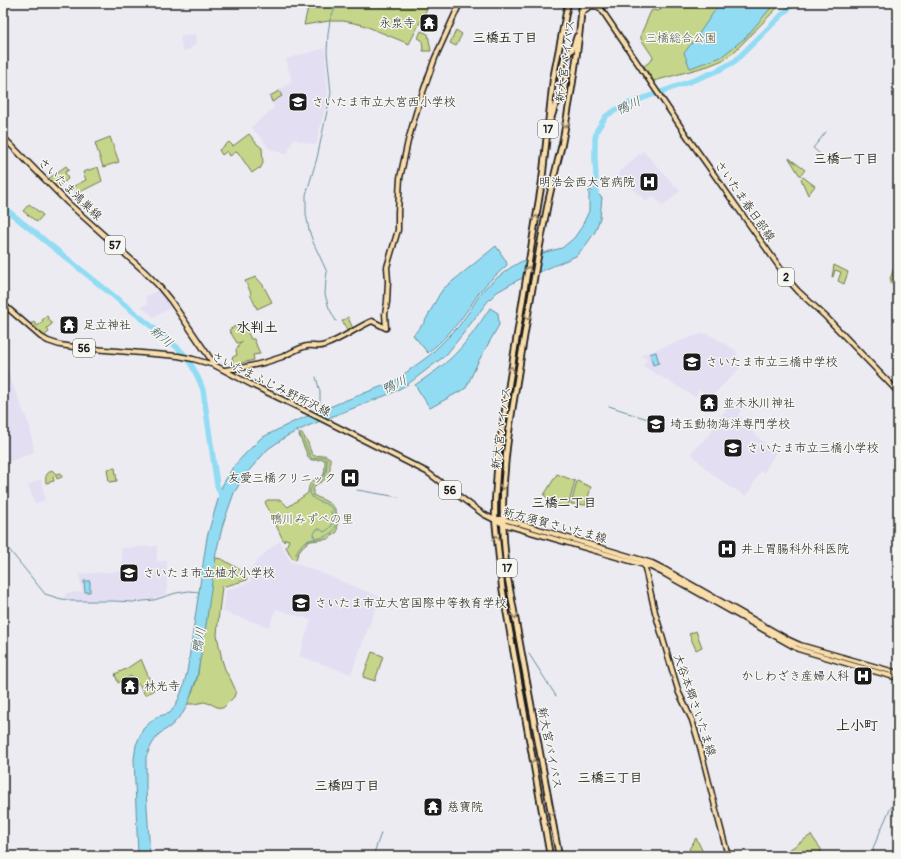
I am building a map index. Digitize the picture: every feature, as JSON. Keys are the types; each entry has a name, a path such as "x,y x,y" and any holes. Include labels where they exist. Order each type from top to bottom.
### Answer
{"highway":[{"name":"新大宮バイパス","path":"550,856 502,587 495,519 500,438 542,181 553,79 568,3"},
{"name":"新大宮バイパス","path":"560,856 508,579 504,545 503,489 506,456 539,252 547,208 562,144 574,77 582,3"},
{"path":"548,128 555,106 563,95 564,59 573,48 581,23"}],"main road":[{"path":"224,370 245,368 283,357 306,346 323,346 372,321 386,328 385,314 388,286 387,267 398,230 400,178 408,140 418,106 433,65 460,3"},
{"name":"さいたま春日部線","path":"597,3 663,101 790,282 898,392"},
{"path":"581,14 590,6 600,8"},
{"name":"さいたま鴻巣線","path":"3,137 68,203 144,270 158,285 171,301 214,365"},
{"name":"さいたまふじみ野所沢線","path":"3,304 41,337 60,345 89,349 178,356 214,365 427,472 483,514 495,519"},
{"name":"新方須賀さいたま線","path":"495,519 664,569 800,645 898,673"},
{"name":"新方須賀さいたま線","path":"644,562 798,649 852,666 898,678"},
{"name":"大谷本郷さいたま線","path":"644,562 655,612 680,693 692,720 728,856"}],"shaded area":[{"path":"195,34 197,43 189,50 183,51 180,37"},
{"name":"さいたま市立大宮西小学校","path":"325,48 328,95 316,145 293,139 287,155 268,148 264,141 251,127 274,108 268,96 292,82 286,59"},
{"name":"明浩会西大宮病院","path":"643,151 680,191 663,206 653,196 646,202 618,173"},
{"path":"158,290 172,307 154,317 141,307 148,303 145,297"},
{"name":"さいたま市立三橋中学校","path":"704,333 736,350 740,368 711,397 699,390 695,397 643,366 647,359 640,355"},
{"path":"3,363 30,427 34,452 3,464"},
{"name":"さいたま市立三橋小学校","path":"739,398 747,404 738,414 752,427 750,429 764,443 776,452 764,473 760,471 747,496 733,488 732,489 706,469 691,453 709,435 720,416"},
{"path":"41,479 45,500 35,504 28,485"},
{"name":"さいたま市立大宮国際中等教育学校","path":"280,541 290,561 380,597 351,674 299,656 311,620 276,609 269,627 223,612 226,590 251,582 248,571 267,551"},
{"name":"さいたま市立植水小学校","path":"157,546 157,561 167,561 167,595 153,599 132,601 72,601 64,599 66,593 82,592 79,574 123,571 121,548"}],"green space":[{"path":"309,3 430,3 409,44 363,25 343,21 329,21 304,25"},
{"name":"三橋総合公園","path":"665,3 782,3 733,53 723,60 708,66 654,81 644,66 652,60 653,57 641,39 641,34 651,11 659,11"},
{"path":"456,30 462,34 456,46 450,43"},
{"path":"421,31 428,34 431,51 423,51 422,40 418,38"},
{"path":"279,91 282,96 272,102 270,96"},
{"path":"249,134 262,148 263,163 260,169 259,168 252,173 237,151 230,156 227,151 222,155 219,150 229,142 233,146"},
{"path":"110,137 119,162 103,167 95,143"},
{"path":"789,158 805,170 800,176"},
{"path":"66,166 69,170 65,172 68,179 55,189 47,180"},
{"path":"98,167 102,181 76,194 72,187 86,180 83,172"},
{"path":"803,177 815,186 808,195 801,179"},
{"path":"29,204 43,215 37,222 23,211"},
{"path":"898,257 898,284 891,284 890,279"},
{"path":"834,265 848,272 844,284 838,281 841,272 835,270 832,277"},
{"path":"256,277 263,285 272,302 257,309 245,281"},
{"path":"47,316 52,324 47,328 49,332 44,336 30,326 30,324 34,322 37,326 43,322 42,320"},
{"path":"348,317 353,329 348,332 342,321"},
{"path":"242,322 251,339 254,339 260,354 253,355 254,360 234,365 232,358 237,355 236,350 240,343 243,342 237,343 229,330"},
{"name":"鴨川みずべの里","path":"302,433 314,456 324,455 330,458 329,473 324,480 314,487 313,495 331,504 336,512 338,523 337,532 328,539 308,542 302,547 296,560 292,558 286,547 289,540 285,539 284,542 265,502 267,500 281,500 288,507 308,493 312,481 324,474 325,460 309,459 299,435"},
{"path":"115,468 117,481 109,482 107,469"},
{"path":"52,470 56,474 61,473 62,477 57,479 56,476 53,477 54,481 46,483 46,475"},
{"path":"557,474 575,481 568,507 554,504 544,495"},
{"path":"577,481 591,487 586,505 571,504"},
{"path":"216,558 222,559 242,571 247,580 222,587 217,635 226,672 236,691 234,697 223,708 204,702 186,704 197,678 209,586"},
{"path":"696,631 702,647 696,650 689,634"},
{"path":"372,652 383,656 375,681 363,677"},
{"path":"141,659 154,690 145,695 139,684 137,685 131,676 118,683 115,674"},
{"path":"811,835 821,849 821,856 780,856"},
{"path":"696,838 703,852 699,856 690,856 692,852 689,849"}],"water":[{"path":"720,3 775,3 745,38 721,57 690,68 684,53"},
{"path":"589,189 602,197 600,218 595,232 576,256 518,280 497,292 488,301 446,355 408,384 392,393 308,426 287,436 268,449 245,475 234,493 223,524 216,553 197,677 189,701 183,713 171,726 159,734 146,757 146,790 150,856 138,856 134,759 136,745 143,729 156,717 170,713 181,694 187,672 207,537 222,486 233,467 261,438 291,423 393,382 430,355 458,327 485,288 498,277 522,261 562,248 574,238 581,228 589,211"},
{"path":"496,246 507,265 483,287 468,310 443,339 428,353 413,335 424,323 443,289"},
{"path":"490,308 498,313 499,325 478,362 466,388 430,408 415,385 442,366 456,353 472,335"},
{"path":"656,352 659,363 653,365 650,354"},
{"path":"84,581 90,581 90,592 85,592"}],"waterway":[{"path":"336,321 329,308 325,294 327,272 309,230 306,214 306,195 317,158 331,93 327,52 328,34 330,20 337,3"},
{"name":"鴨川","path":"596,199 595,138 597,130 606,116 627,104 697,79 719,70 735,61 794,3"},
{"path":"819,153 813,148 826,132"},
{"name":"新川","path":"3,207 170,341 188,359 203,390 217,485 223,499"},
{"path":"316,377 320,392 320,403 323,409"},
{"path":"609,406 627,412"},
{"path":"628,413 658,422"},
{"path":"296,554 303,543 312,539 326,536 333,531 336,525 335,514 329,505 315,500 310,492 313,485 325,475 327,469 327,459 324,457 312,459 303,439 297,431"},
{"path":"357,490 398,497"},
{"path":"315,539 315,536 313,535 317,529 324,532 331,526 332,513 330,511"},
{"path":"3,542 45,594 58,598 71,601 133,602 154,600 176,593 189,591 199,592"},
{"path":"529,654 556,696"},
{"path":"874,856 873,848 889,811 898,797"},
{"path":"373,856 381,833"}],"place":[{"name":"永泉寺","path":"429,23"},
{"name":"さいたま市立大宮西小学校","path":"298,102"},
{"name":"明浩会西大宮病院","path":"649,182"},
{"name":"足立神社","path":"69,325"},
{"name":"さいたま市立三橋中学校","path":"692,362"},
{"name":"並木氷川神社","path":"709,403"},
{"name":"埼玉動物海洋専門学校","path":"656,424"},
{"name":"さいたま市立三橋小学校","path":"733,448"},
{"name":"友愛三橋クリニック","path":"350,478"},
{"name":"井上胃腸科外科医院","path":"727,549"},
{"name":"さいたま市立植水小学校","path":"129,573"},
{"name":"さいたま市立大宮国際中等教育学校","path":"301,603"},
{"name":"かしわざき産婦人科","path":"863,676"},
{"name":"林光寺","path":"130,686"},
{"name":"慈寶院","path":"433,807"}],"district":[{"name":"三橋五丁目","path":"505,37"},
{"name":"三橋一丁目","path":"846,158"},
{"name":"水判土","path":"257,327"},
{"name":"三橋二丁目","path":"564,502"},
{"name":"上小町","path":"857,725"},
{"name":"三橋三丁目","path":"610,777"},
{"name":"三橋四丁目","path":"347,785"}]}
